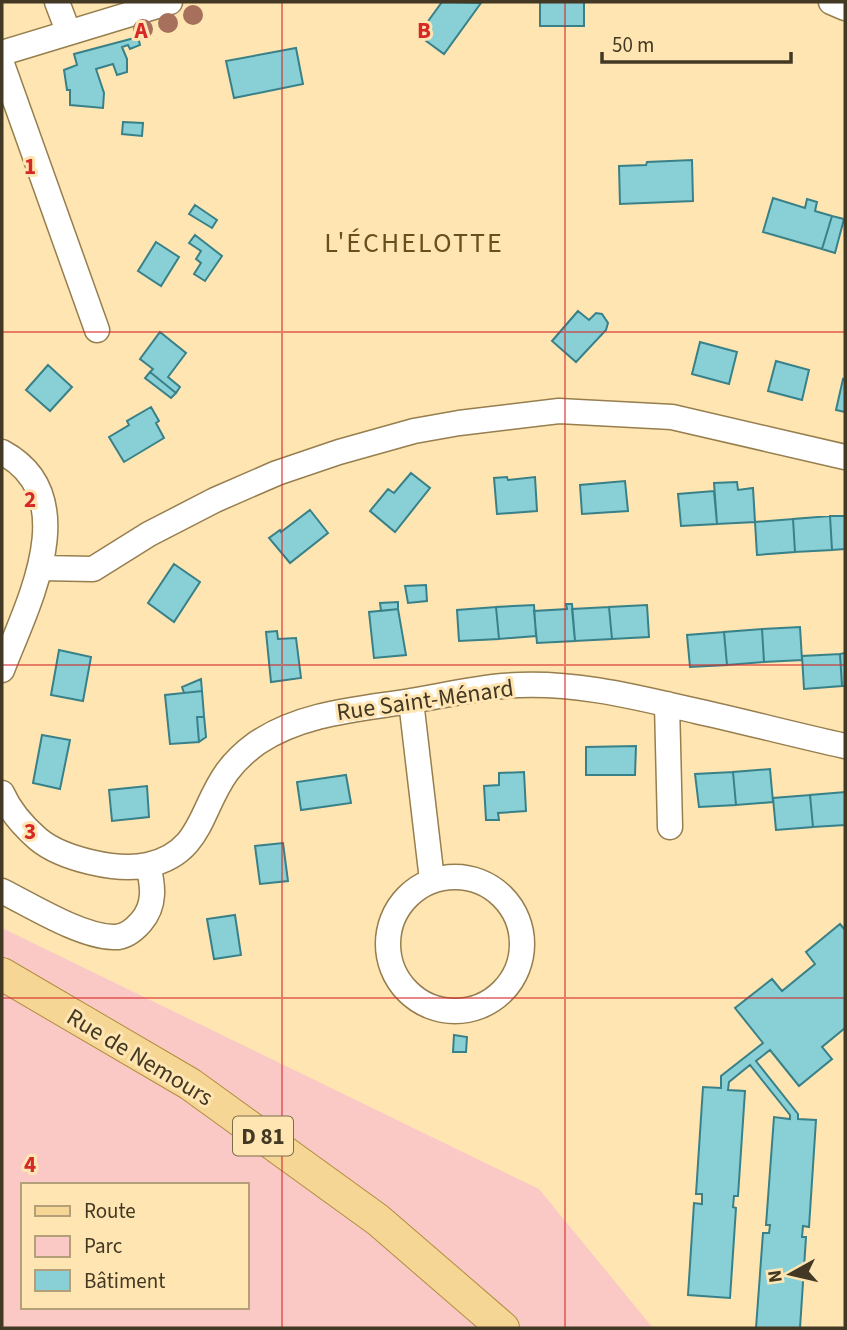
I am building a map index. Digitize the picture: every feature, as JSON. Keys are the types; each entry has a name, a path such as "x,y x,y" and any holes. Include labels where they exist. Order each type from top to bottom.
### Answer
{"main road":[{"name":"Rue de Nemours","path":"2,974 190,1084 378,1220 503,1328"}],"street":[{"path":"57,2 68,31"},
{"path":"2,53 170,2"},
{"path":"831,2 845,8"},
{"path":"2,64 97,330"},
{"path":"41,568 93,569 149,534 215,500 277,473 414,431 470,421 559,411 672,417 845,457"},
{"path":"2,452 16,460 33,482 45,514 46,534 41,568 2,670"},
{"name":"Rue Saint-Ménard","path":"2,793 17,818 39,840 49,845 70,855 102,864 148,865 174,855 185,847 201,825 226,773 240,757 258,743 323,714 503,685 554,685 603,691 667,704 845,746"},
{"path":"411,701 432,880"},
{"path":"667,704 670,827"},
{"path":"2,891 80,928 115,938 135,929 145,917 152,901 153,885 148,865"},
{"path":"455,876 478,880 499,892 514,910 522,932 522,956 514,978 499,996 479,1008 458,1012 436,1010 417,1001 402,986 392,968 387,947 390,926 399,906 413,891 432,880 455,876"}],"green space":[{"path":"2,928 539,1189 653,1328 2,1328"}],"building":[{"path":"442,2 481,3 444,54 418,35"},
{"path":"540,2 584,2 584,26 540,26"},
{"path":"138,37 140,45 130,49 128,45 122,47 127,59 127,72 117,75 113,64 96,69 104,93 103,108 70,105 70,90 67,90 64,70 77,65 74,54"},
{"path":"296,48 303,84 234,98 226,61"},
{"path":"123,122 143,123 142,136 122,134"},
{"path":"692,160 693,201 620,204 619,166"},
{"path":"773,198 805,208 807,199 817,202 815,211 832,216 822,249 763,232"},
{"path":"195,205 217,220 212,228 189,214"},
{"path":"832,216 844,219 835,253 822,249"},
{"path":"195,235 222,256 205,281 194,274 201,263 196,259 201,251 189,243"},
{"path":"156,242 179,257 161,286 138,271"},
{"path":"578,311 589,320 596,313 602,314 608,323 606,330 576,362 552,341"},
{"path":"160,332 186,353 168,377 180,387 176,393 150,372 153,369 140,359"},
{"path":"700,342 737,352 729,384 692,374"},
{"path":"776,361 809,370 802,400 768,391"},
{"path":"48,365 72,387 50,411 26,390"},
{"path":"150,372 176,393 171,398 145,378"},
{"path":"843,379 845,380 845,412 836,410"},
{"path":"151,407 164,438 124,462 109,437 129,425 127,421"},
{"path":"411,473 430,488 395,532 370,511 388,489 394,493"},
{"path":"507,477 508,480 535,477 537,511 497,514 494,478"},
{"path":"625,481 628,511 582,514 580,485"},
{"path":"737,482 738,490 753,488 755,522 717,524 714,483"},
{"path":"714,491 717,524 681,526 678,494"},
{"path":"310,510 328,533 290,563 269,538"},
{"path":"830,516 845,516 845,549 832,550"},
{"path":"830,516 832,550 795,552 793,519"},
{"path":"793,519 795,552 757,555 755,522"},
{"path":"174,564 200,582 174,622 148,603"},
{"path":"426,585 427,601 408,603 405,586"},
{"path":"398,602 398,609 381,611 380,603"},
{"path":"566,604 572,604 575,641 537,643 534,611 567,609"},
{"path":"534,605 536,636 499,639 496,607"},
{"path":"647,605 649,637 612,639 609,607"},
{"path":"496,607 499,639 459,641 457,610"},
{"path":"609,607 612,639 575,641 572,609"},
{"path":"398,609 406,655 374,658 369,612"},
{"path":"800,627 802,660 764,662 762,629"},
{"path":"762,629 764,662 727,665 724,632"},
{"path":"277,631 278,639 296,638 301,678 271,682 266,632"},
{"path":"724,632 727,665 690,667 687,635"},
{"path":"59,650 91,657 83,701 51,695"},
{"path":"845,653 845,686 842,686 840,654"},
{"path":"840,654 842,686 804,689 802,656"},
{"path":"201,679 202,691 184,693 182,687"},
{"path":"202,691 204,716 197,717 199,742 170,744 165,695"},
{"path":"204,716 206,737 199,742 197,717"},
{"path":"42,735 70,740 60,789 33,783"},
{"path":"636,746 635,775 586,775 586,747"},
{"path":"770,769 773,802 736,805 733,772"},
{"path":"524,772 526,811 498,813 499,820 486,820 484,786 499,785 499,773"},
{"path":"733,772 736,805 699,807 695,774"},
{"path":"346,775 351,803 301,810 297,782"},
{"path":"147,786 149,817 112,821 109,790"},
{"path":"845,792 845,825 813,827 810,795"},
{"path":"810,795 813,827 776,830 773,798"},
{"path":"283,843 288,881 260,884 255,846"},
{"path":"235,915 241,955 214,959 207,919"},
{"path":"840,924 845,930 845,1028 822,1047 832,1059 799,1086 770,1050 756,1061 798,1114 798,1119 816,1120 809,1227 803,1226 802,1237 806,1237 800,1328 756,1328 763,1233 769,1233 770,1225 766,1225 774,1117 790,1119 790,1115 750,1065 729,1082 728,1090 745,1091 738,1196 734,1196 733,1207 736,1208 730,1298 688,1295 694,1203 702,1204 702,1194 696,1194 703,1087 721,1088 721,1076 763,1043 735,1008 772,979 782,991 815,964 806,952"},
{"path":"454,1035 467,1037 466,1052 453,1052"}],"district":[{"name":"L'ÉCHELOTTE","path":"414,242"}]}
